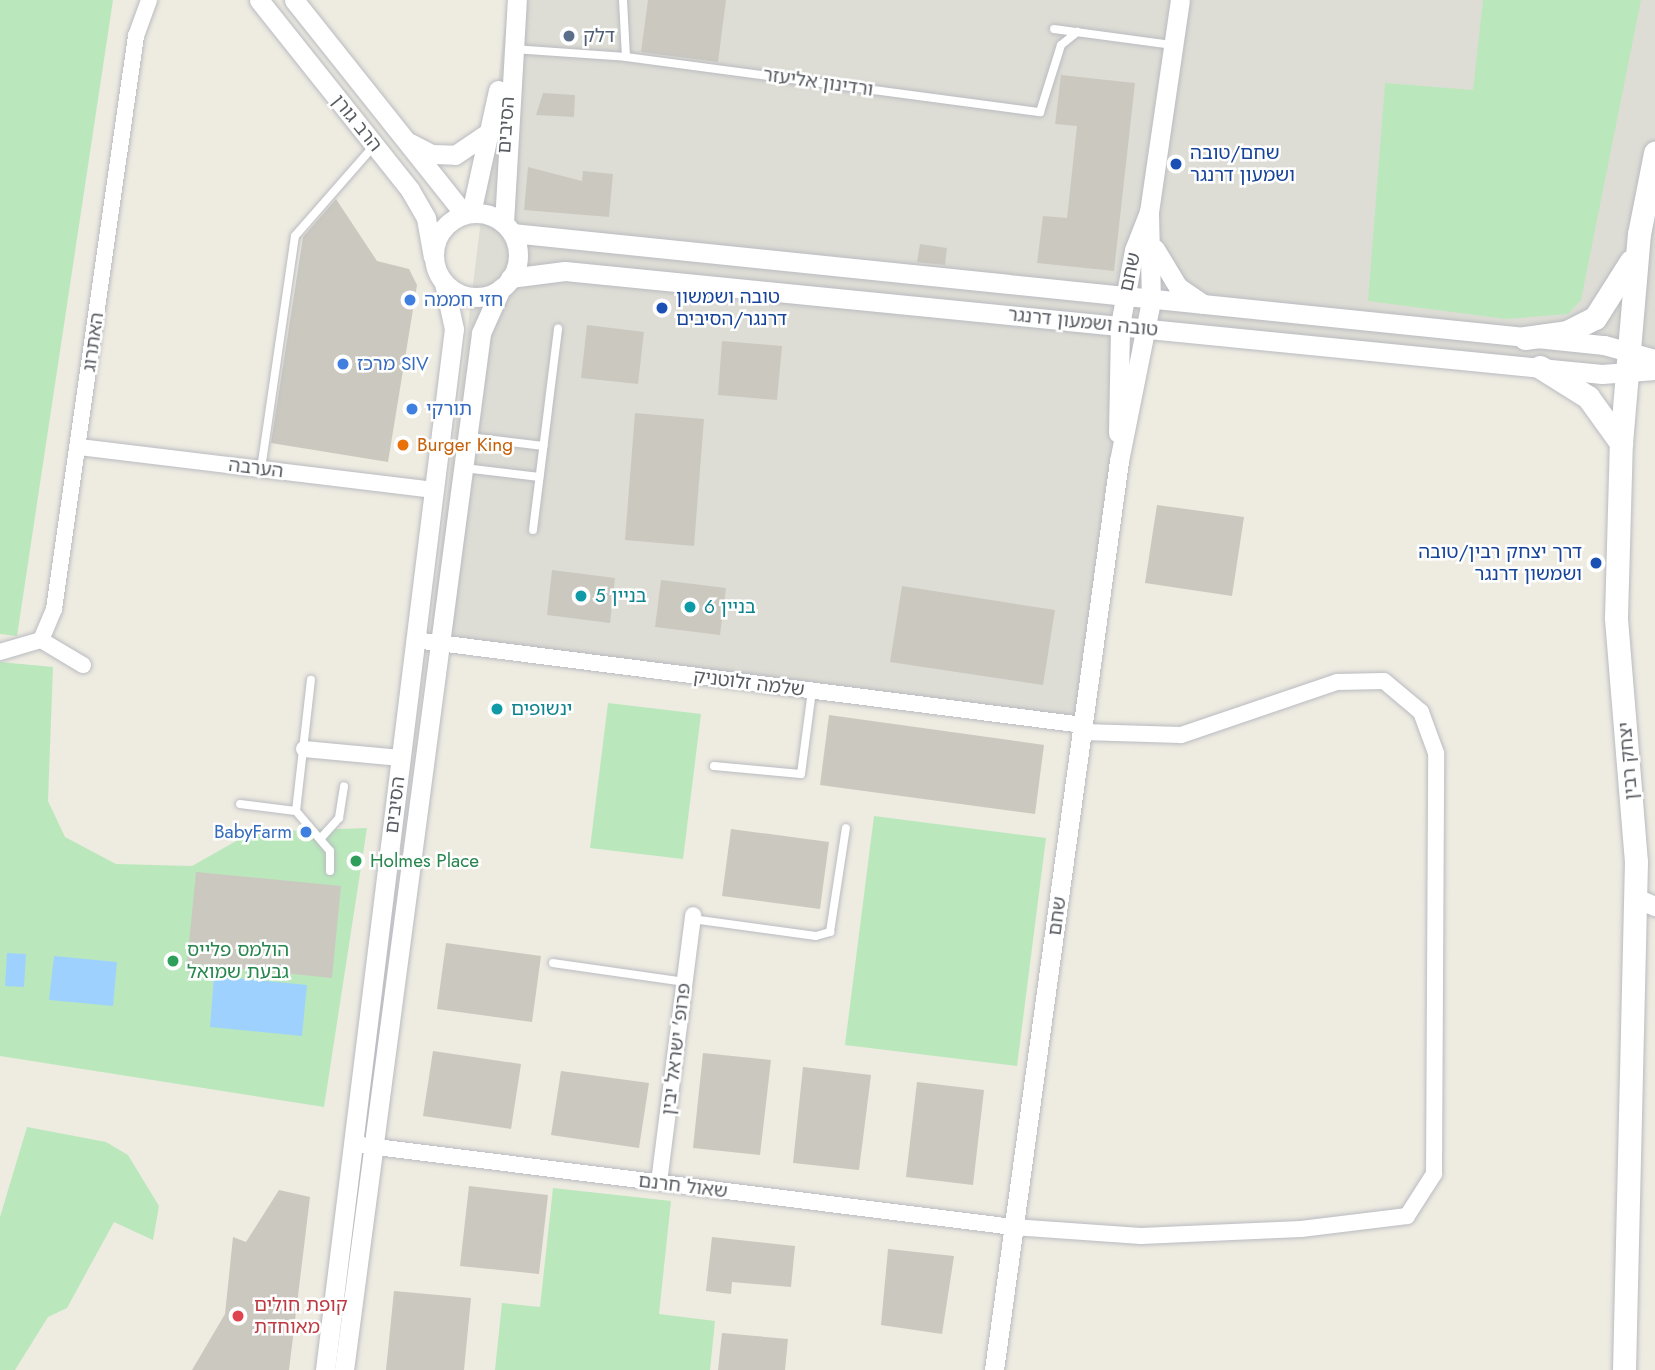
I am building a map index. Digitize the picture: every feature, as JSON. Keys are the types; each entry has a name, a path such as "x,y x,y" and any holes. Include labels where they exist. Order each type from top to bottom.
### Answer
{"main road":[{"name":"יצחק רבין","path":"1624,1370 1649,899 1616,617 1621,443 1626,377 1639,234 1655,153"},
{"path":"1525,338 1595,318 1620,286 1639,234"},
{"path":"1540,367 1588,397 1621,443"}],"street":[{"name":"האתרוג","path":"41,640 54,609 136,36 149,0"},
{"name":"הרב גורן","path":"259,0 422,208 433,256"},
{"name":"הרב גורן","path":"294,0 468,213"},
{"name":"הסיבים","path":"468,213 509,49 517,0"},
{"name":"שחם","path":"1119,461 1120,325 1124,298 1149,212 1180,0"},
{"name":"הסיבים","path":"508,228 509,49"},
{"path":"405,139 442,156 467,151 489,132"},
{"name":"שחם","path":"994,1370 1119,461 1147,328 1153,244 1149,212"},
{"path":"468,213 508,228 518,256 505,283 477,297 444,283 433,256 442,230 468,213"},
{"name":"טובה ושמעון דרנגר","path":"508,228 1124,298 1629,348 1655,359"},
{"path":"1153,244 1172,280 1207,306"},
{"name":"טובה ושמעון דרנגר","path":"505,283 565,271 1626,377 1655,370"},
{"name":"הסיבים","path":"325,1370 454,329 444,283"},
{"name":"הסיבים","path":"344,1370 377,1147 485,316 505,283"},
{"name":"הערבה","path":"79,447 434,490"},
{"path":"0,652 41,640 83,665"},
{"name":"שלמה זלוטניק","path":"415,640 1083,729 1181,735 1337,682 1384,681 1421,712 1436,753 1434,1174 1407,1216 1354,1223 1141,1236 1013,1227"},
{"path":"304,749 401,758"},
{"name":"פרופ' ישראל יבין","path":"659,1182 693,917"},
{"name":"שאול חרנם","path":"353,1144 1013,1227"}],"lane":[{"path":"623,0 626,57"},
{"path":"1054,29 1173,45"},
{"name":"ורדינון אליעזר","path":"509,49 626,57 1040,111 1061,45 1077,32"},
{"path":"261,469 295,236 375,146"},
{"path":"533,530 558,329"},
{"path":"468,437 542,446"},
{"path":"464,468 539,477"},
{"path":"296,811 311,680"},
{"path":"714,766 801,774 812,691"},
{"path":"321,838 339,818 344,786"},
{"path":"240,804 296,811 330,850 330,871"},
{"path":"693,917 816,936 830,932 846,828"},
{"path":"553,963 685,982"}],"shaded area":[{"path":"508,0 1655,0 1655,381 1128,323 1083,725 429,642"}],"green space":[{"path":"0,0 113,0 17,636 0,634"},
{"path":"1483,0 1641,0 1581,300 1568,314 1506,319 1368,301 1385,83 1473,90"},
{"name":"הולמס פלייס גבעת שמואל","path":"0,662 53,667 48,801 65,837 116,864 192,866 252,832 367,828 324,1107 0,1056"},
{"path":"608,703 701,714 683,859 590,848"},
{"path":"874,816 1046,838 1017,1066 845,1045"},
{"path":"27,1127 106,1142 128,1155 159,1206 153,1240 114,1222 67,1308 48,1317 15,1370 0,1370 0,1217"},
{"path":"553,1188 671,1201 659,1314 715,1321 710,1370 495,1370 502,1303 540,1307"}],"water":[{"path":"7,953 26,954 24,987 5,986"},
{"path":"54,956 117,962 113,1006 49,1000"},
{"path":"214,976 307,985 302,1036 210,1027"}],"building":[{"path":"648,0 726,0 718,62 641,52"},
{"path":"1061,75 1135,83 1114,271 1037,263 1043,216 1067,218 1077,126 1055,124"},
{"path":"543,93 575,95 574,117 536,115"},
{"path":"528,167 582,181 583,171 613,174 609,217 524,210"},
{"name":"מרכז SIV","path":"336,199 377,261 409,269 417,285 388,462 271,443 303,237"},
{"path":"920,244 947,248 945,265 917,262"},
{"path":"587,325 644,332 638,384 581,378"},
{"path":"722,341 782,346 777,400 718,395"},
{"path":"635,413 704,419 694,546 625,540"},
{"path":"1157,505 1244,517 1232,596 1145,583"},
{"name":"בניין 5","path":"552,570 615,578 610,623 547,615"},
{"name":"בניין 6","path":"661,580 726,588 720,635 655,627"},
{"path":"902,586 1055,610 1043,685 890,662"},
{"path":"829,715 1044,745 1035,814 820,785"},
{"path":"731,829 829,842 820,909 722,896"},
{"path":"196,872 341,886 332,978 187,963"},
{"path":"446,943 541,956 532,1022 437,1009"},
{"path":"433,1051 521,1064 511,1129 423,1116"},
{"path":"703,1053 771,1060 760,1155 693,1148"},
{"path":"803,1067 871,1075 859,1170 793,1163"},
{"path":"561,1071 649,1083 639,1148 551,1135"},
{"path":"917,1082 984,1090 973,1185 906,1177"},
{"path":"469,1186 548,1195 539,1274 460,1266"},
{"path":"279,1190 310,1197 289,1370 192,1370 225,1314 233,1237 246,1242"},
{"path":"712,1237 795,1246 791,1287 732,1282 731,1294 706,1291"},
{"path":"888,1249 954,1256 942,1334 881,1325"},
{"path":"394,1291 471,1298 464,1370 386,1370"},
{"path":"722,1333 788,1339 785,1370 718,1370"}],"place":[{"name":"דלק","path":"569,36"},
{"name":"שחם/טובה ושמעון דרנגר","path":"1176,164"},
{"name":"חזי חממה","path":"410,300"},
{"name":"טובה ושמשון דרנגר/הסיבים","path":"662,308"},
{"name":"מרכז SIV","path":"343,364"},
{"name":"תורקי","path":"412,409"},
{"name":"Burger King","path":"403,445"},
{"name":"דרך יצחק רבין/טובה ושמשון דרנגר","path":"1596,563"},
{"name":"בניין 5","path":"581,596"},
{"name":"בניין 6","path":"690,607"},
{"name":"ינשופים","path":"497,709"},
{"name":"BabyFarm","path":"306,832"},
{"name":"Holmes Place","path":"356,861"},
{"name":"הולמס פלייס גבעת שמואל","path":"173,961"},
{"name":"קופת חולים מאוחדת","path":"238,1316"}]}
